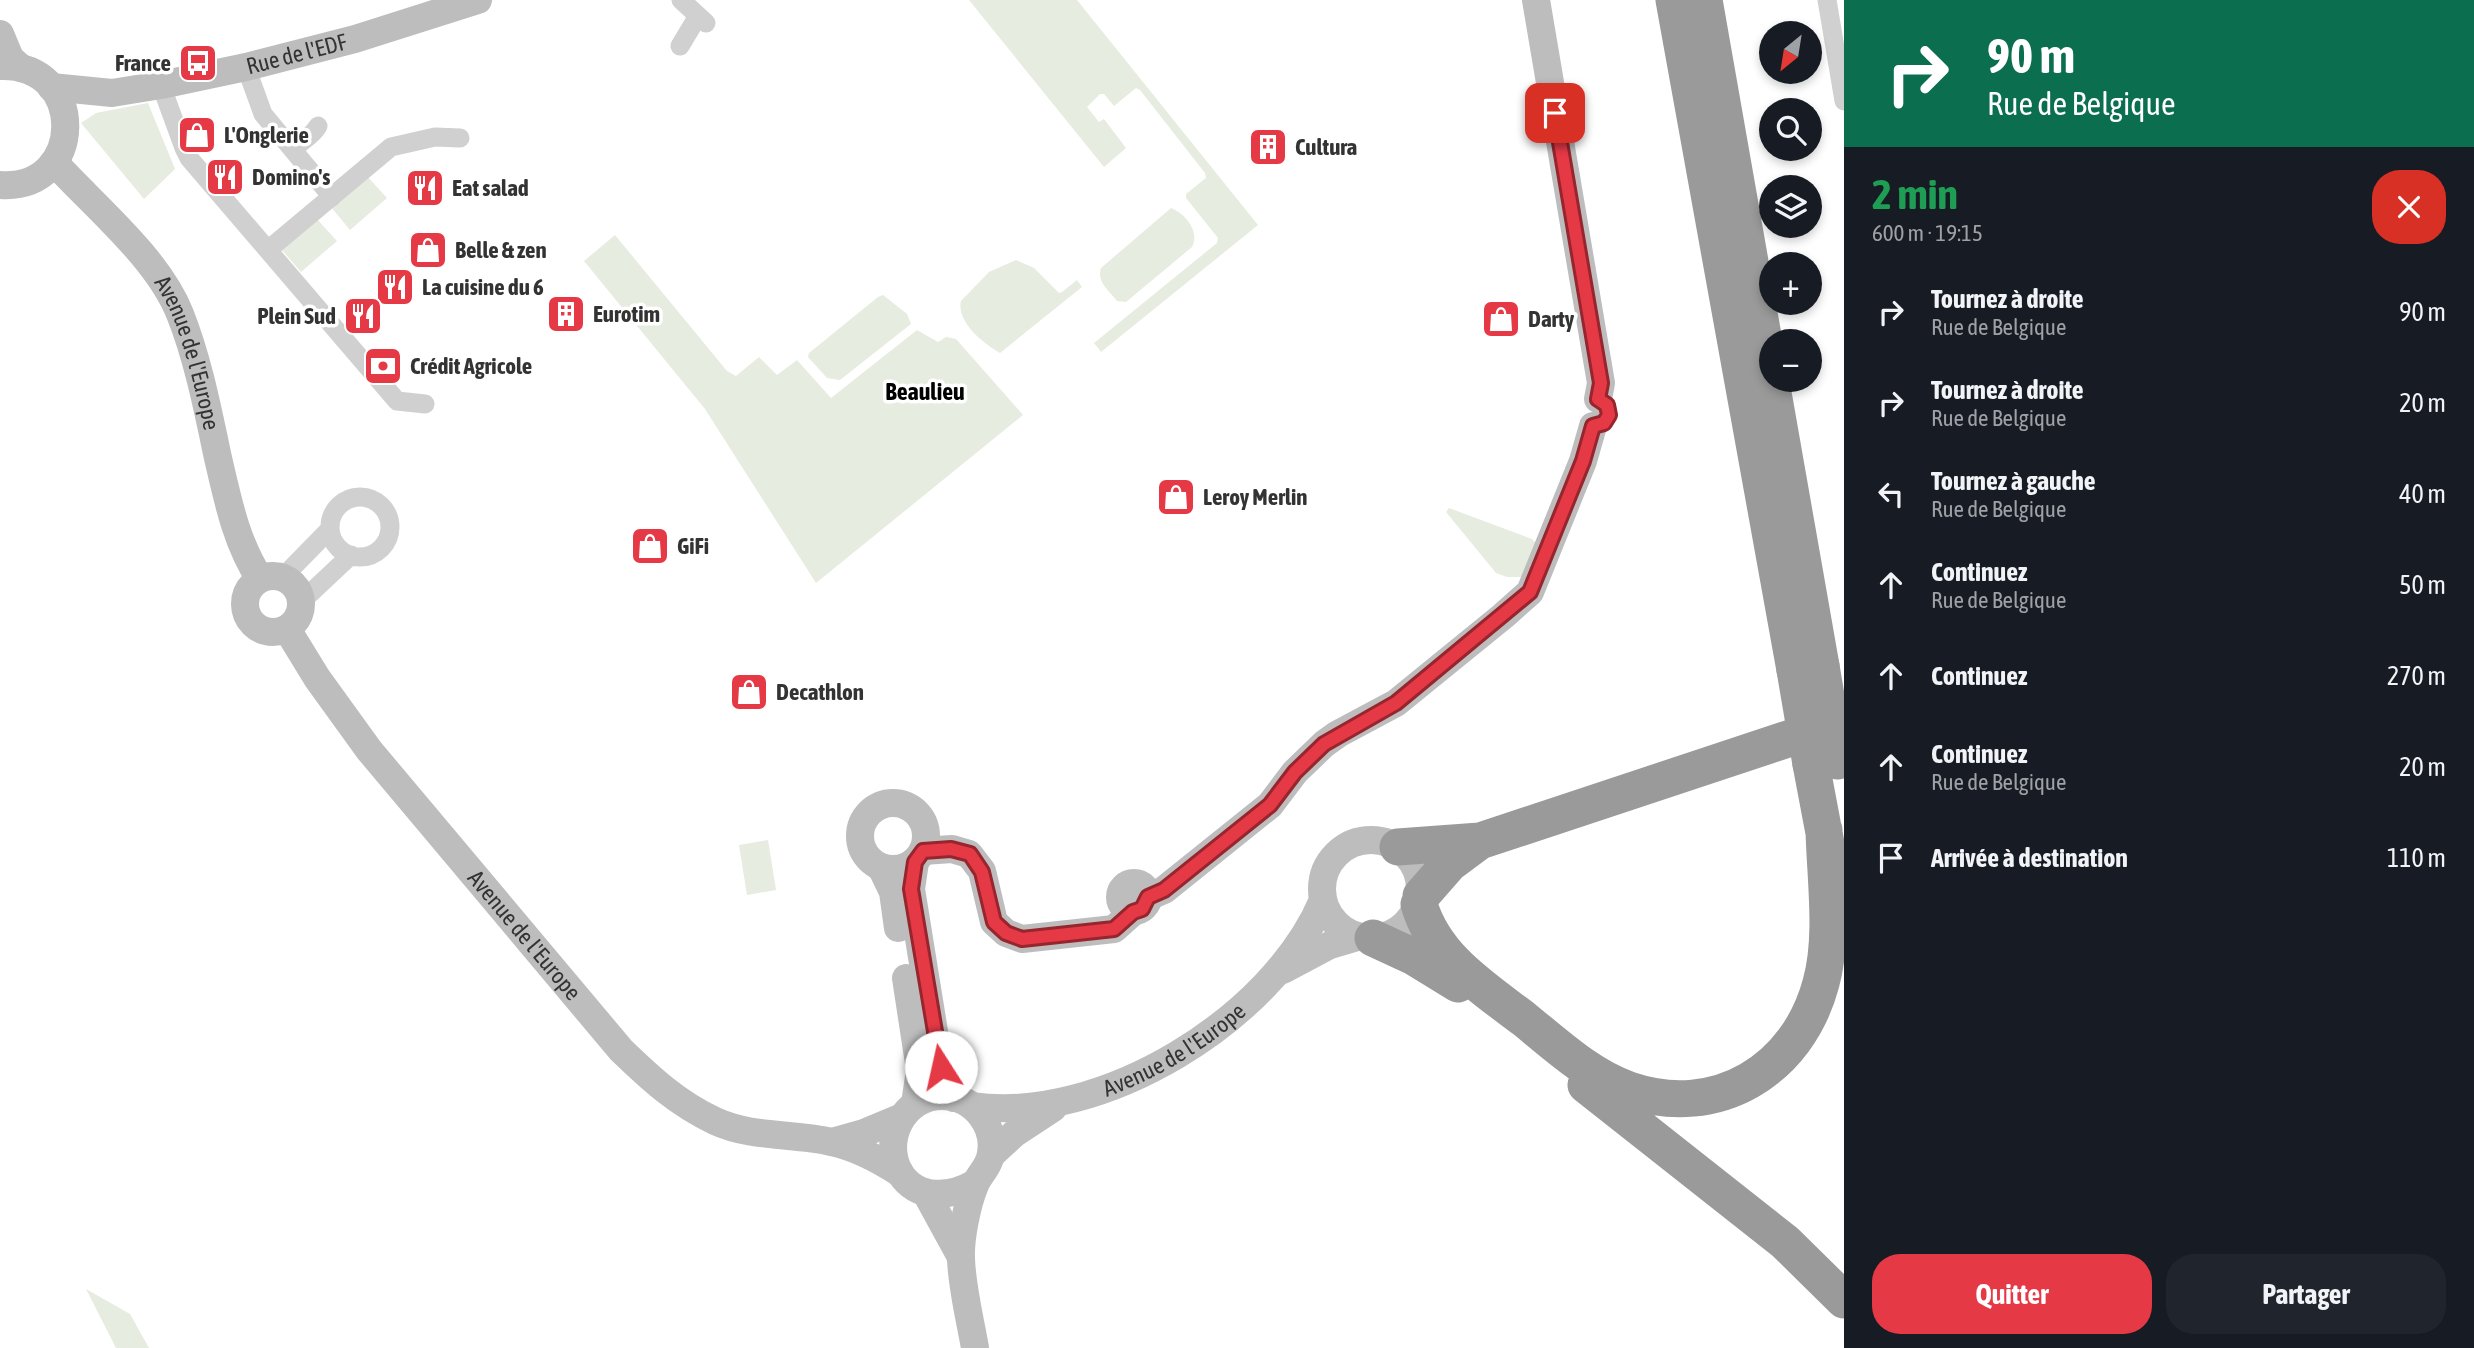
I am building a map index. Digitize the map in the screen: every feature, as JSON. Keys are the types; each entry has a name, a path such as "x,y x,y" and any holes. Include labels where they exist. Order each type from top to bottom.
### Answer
{"highway":[{"path":"1674,0 1808,668 1831,768 1844,800"},
{"path":"1703,0 1808,668"},
{"path":"1398,847 1480,841 1844,721"},
{"path":"1480,841 1449,864 1420,900 1428,930 1450,958 1579,1063 1627,1090 1682,1100 1715,1094 1746,1083 1771,1068 1791,1046 1811,1014 1822,981 1826,950 1824,830 1831,768"},
{"path":"1824,830 1844,941"},
{"path":"1365,937 1415,957 1451,978 1785,1242 1844,1300"}],"street":[{"name":"Rue de l'EDF","path":"51,87 112,93 161,85 363,36 478,0"},
{"path":"680,46 702,20 681,0"},
{"path":"881,867 899,869 919,856 951,849 970,854 982,872 994,922 1006,933 1022,939 1114,929 1140,904 1164,890 1270,805 1295,772 1324,744 1396,703 1530,592 1583,461 1593,426 1583,420 1581,407 1587,401 1598,399 1601,383 1536,0"},
{"path":"1827,0 1841,69 1844,101"},
{"path":"0,34 11,67 33,72 51,87 59,98 66,124 62,148 54,162 42,174 27,182 2,187"},
{"path":"246,66 263,114 332,197"},
{"path":"161,85 189,158 270,249 397,401 425,404"},
{"name":"Rue de l'EDF","path":"66,124 76,113 112,93"},
{"path":"293,150 302,140 313,135 318,126"},
{"path":"270,249 391,147 435,137 460,138"},
{"name":"Avenue de l'Europe","path":"54,162 151,267 168,290 180,314 198,375 233,523 271,578"},
{"path":"330,529 337,545 351,555 368,556 387,541 390,524 383,508 367,498 349,499 335,511 330,529 271,578 252,584 244,603 249,621 267,632 287,629 297,618 301,602 351,555"},
{"path":"271,578 295,587 301,602"},
{"name":"Avenue de l'Europe","path":"287,629 317,678 369,750 621,1050 658,1087 717,1122 761,1134 832,1142 862,1153 900,1173"},
{"path":"888,804 902,805 919,816 925,826 926,839 919,856 911,889 937,1050 945,1081 963,1102 985,1120 991,1137 991,1155 983,1175 961,1192 943,1195 926,1193 916,1188 900,1173 893,1155 893,1136 919,1086 918,1054 893,892 881,867 867,856 860,838 865,820 879,807 888,804"},
{"path":"1355,841 1385,841 1398,847 1412,860 1420,877 1420,900 1412,918 1401,928 1388,936 1365,937 1342,929 1330,916 1323,900 1321,885 1324,871 1342,848 1355,841"},
{"name":"Avenue de l'Europe","path":"963,1102 1005,1110 1058,1104 1135,1077 1165,1062 1222,1023 1278,973 1309,930 1323,900"},
{"name":"Avenue de l'Europe","path":"1278,973 1331,946 1365,937"},
{"path":"908,1111 927,1098 941,1096 963,1102"},
{"name":"Avenue de l'Europe","path":"991,1155 1015,1133 1058,1104"},
{"name":"Avenue de l'Europe","path":"832,1142 864,1133 908,1111"},
{"path":"975,1183 961,1257 975,1348"},
{"path":"926,1193 961,1257"}],"shaded area":[{"path":"969,0 1077,0 1258,225 1101,352 1094,343 1217,243 1218,238 1186,198 1186,194 1206,178 1205,173 1136,88 1114,106 1104,94 1100,94 1087,107 1099,122 1104,119 1126,148 1104,167"},
{"path":"148,103 175,169 144,199 81,123 96,113"},
{"path":"367,176 387,198 350,230 331,207"},
{"path":"1171,208 1190,224 1194,235 1192,247 1126,302 1117,301 1102,282 1101,268"},
{"path":"316,218 337,241 301,272 281,249"},
{"path":"615,235 727,371 736,376 759,357 777,375 797,360 831,398 917,330 938,342 946,337 956,339 1023,415 816,583 705,409 584,261"},
{"path":"1016,260 1034,268 1059,293 1077,280 1082,287 1000,353 979,338 967,324 963,317 961,301 989,272"},
{"path":"883,295 907,314 911,324 840,380 827,378 808,357 809,353"},
{"path":"1449,508 1532,539 1538,546 1522,577 1507,577 1496,573 1446,512"},
{"path":"768,840 776,890 747,895 739,845"},
{"path":"86,1289 130,1314 149,1348 116,1348"}],"place":[{"name":"France","path":"198,63"},
{"name":"L'Onglerie","path":"197,135"},
{"name":"Cultura","path":"1268,147"},
{"name":"Domino's","path":"225,177"},
{"name":"Eat salad","path":"425,188"},
{"name":"Belle & zen","path":"428,250"},
{"name":"La cuisine du 6","path":"395,287"},
{"name":"Eurotim","path":"566,314"},
{"name":"Plein Sud","path":"363,316"},
{"name":"Darty","path":"1501,319"},
{"name":"Crédit Agricole","path":"383,366"},
{"name":"Leroy Merlin","path":"1176,497"},
{"name":"GiFi","path":"650,546"},
{"name":"Decathlon","path":"749,692"}],"district":[{"name":"Beaulieu","path":"925,392"}],"route":[{"path":"941,1067 911,889 915,862 923,851 951,849 970,854 982,872 994,922 1006,933 1022,939 1114,929 1133,912 1142,909 1148,897 1164,890 1270,805 1295,772 1324,744 1396,703 1530,592 1583,461 1593,426 1600,426 1609,415 1607,405 1598,399 1601,383 1555,113"}]}
